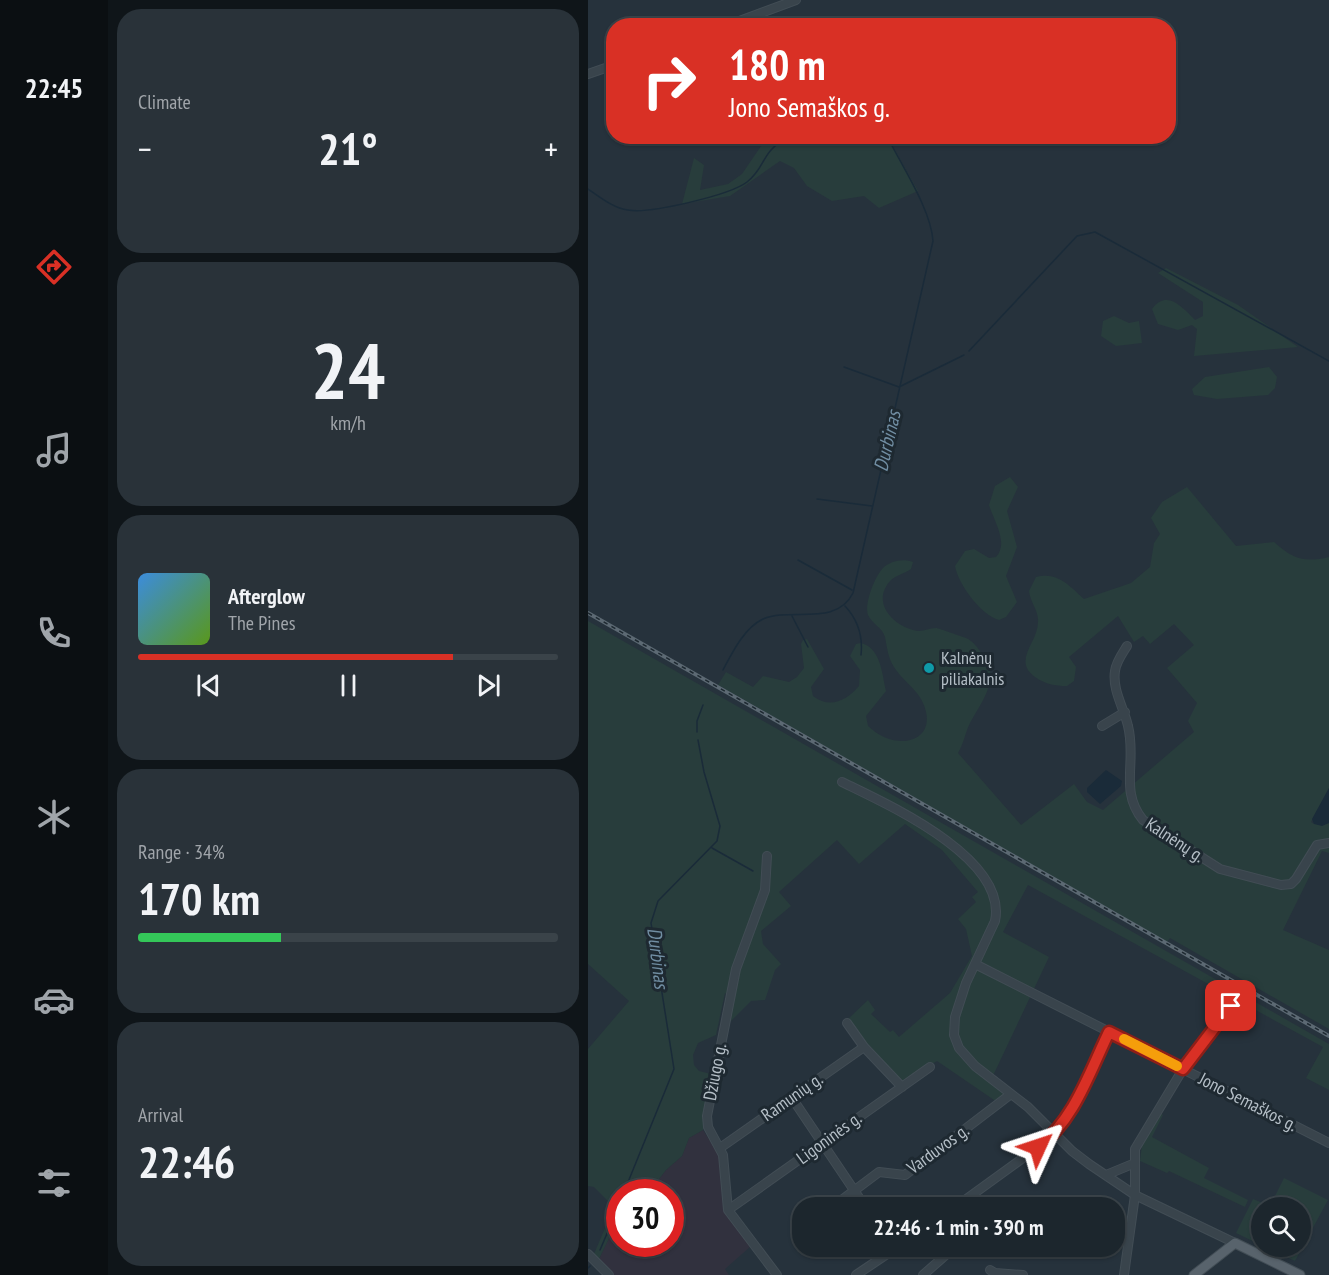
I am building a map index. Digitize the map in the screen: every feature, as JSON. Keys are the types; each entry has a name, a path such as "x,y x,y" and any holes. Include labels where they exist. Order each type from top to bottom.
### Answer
{"main road":[{"path":"1194,1275 1235,1243 1300,1275"}],"street":[{"path":"748,18 796,0"},
{"path":"588,74 606,68"},
{"name":"Kalnėnų g.","path":"1127,646 1115,671 1115,685 1125,712 1132,751 1129,796 1134,809 1156,829 1220,869 1281,885 1296,879 1317,845 1329,843"},
{"path":"1102,726 1125,712"},
{"path":"842,782 882,801 965,854 978,868 993,894 997,910 955,1017 955,1039 971,1062 1011,1094 1072,1151 1135,1195 1235,1243"},
{"name":"Džiugo g.","path":"767,856 765,890 736,969 708,1109 708,1127 720,1148 728,1210 777,1275"},
{"name":"Jono Semaškos g.","path":"975,964 1329,1143"},
{"path":"1124,1275 1135,1195 1135,1149 1183,1069 1231,1006"},
{"path":"847,1023 864,1047 902,1087"},
{"path":"969,1197 1056,1134 1109,1032"},
{"name":"Ramunių g.","path":"720,1148 864,1047"},
{"name":"Ligoninės g.","path":"728,1210 930,1067"},
{"name":"Varduvos g.","path":"845,1197 879,1172 905,1175 1011,1094"},
{"path":"792,1098 859,1197"},
{"path":"1106,1175 1135,1163"},
{"path":"588,1254 609,1275"},
{"path":"856,1275 882,1257"},
{"path":"924,1275 947,1257"},
{"path":"990,1270 995,1274 1023,1275"}],"shaded area":[{"path":"1106,770 1122,781 1121,786 1100,804 1087,792 1087,788"},
{"path":"1329,788 1329,823 1322,826 1314,824 1312,819"},
{"path":"703,1130 719,1155 725,1212 751,1246 725,1269 729,1275 614,1275 599,1259 606,1245 606,1257 684,1257 684,1179 659,1179 682,1156 689,1138"}],"green space":[{"path":"763,144 892,144 918,191 879,208 864,196 832,201 807,186 794,168 780,161 730,196 682,204 694,158 704,165 700,190 728,184 742,174"},
{"path":"1166,268 1238,305 1298,347 1194,356 1197,329 1192,325 1178,330 1158,324 1152,309 1163,300 1169,300 1180,306 1195,320 1203,316 1203,302 1158,273"},
{"path":"1114,316 1129,323 1139,321 1142,343 1116,346 1101,336 1103,321"},
{"path":"1269,367 1277,377 1275,388 1268,395 1217,399 1194,395 1192,389 1205,377"},
{"path":"1010,477 1018,487 1007,511 1017,547 1006,576 1017,602 1006,617 999,620 985,612 971,598 955,566 965,551 974,549 989,558 996,557 1000,551 1001,539 989,505 995,486"},
{"path":"1187,487 1236,546 1274,542 1299,558 1313,560 1329,557 1329,788 1311,822 1314,824 1329,823 1329,853 1322,851 1283,930 1329,950 1329,1029 1170,938 1167,942 718,685 726,672 753,687 763,676 789,682 797,677 804,668 801,644 807,639 824,669 811,687 813,696 826,702 838,702 849,696 859,686 860,670 850,656 856,644 861,643 873,650 877,656 886,691 866,716 868,726 879,735 891,740 913,739 921,734 926,727 927,716 923,703 894,667 884,634 870,618 867,610 871,590 883,568 897,561 913,562 911,569 893,578 885,588 883,603 886,611 897,623 913,630 936,628 969,639 988,663 990,671 988,689 970,723 958,753 1021,825 1074,784 1087,802 1103,810 1194,732 1188,721 1197,703 1167,668 1194,645 1174,624 1150,644 1143,636 1134,642 1118,616 1069,657 1076,667 1074,681 1067,686 1046,683 1035,677 1026,664 1038,622 1029,591 1036,577 1044,576 1063,581 1084,599 1131,583 1150,567 1154,543 1160,534 1151,518 1162,502"},
{"path":"588,621 1329,1044 1329,1090 1306,1078 1323,1047 1028,885 1003,932 1049,957 991,1080 1005,1094 997,1102 937,1061 903,1082 870,1050 847,1020 868,1000 875,1010 871,1014 890,1032 893,1030 899,1037 950,993 972,956 966,929 958,919 976,902 972,897 978,892 942,850 905,824 859,864 837,840 779,892 791,906 761,931 763,944 781,964 775,970 765,1000 751,1001 727,1025 733,1001 725,993 716,1035 698,1043 693,1055 694,1065 699,1071 711,1074 703,1130 689,1138 682,1156 659,1179 606,1179 606,1199 594,1187 588,1186 588,1049 629,1001 588,964"},
{"path":"1160,1113 1163,1115 1152,1137 1209,1168 1204,1178 1248,1200 1245,1207 1169,1171 1167,1173 1140,1161 1142,1144"},
{"path":"1284,1178 1328,1200 1311,1231 1311,1197 1274,1197"},
{"path":"1251,1203 1251,1240 1236,1233"},
{"path":"606,1226 606,1245 599,1259 594,1254"}],"waterway":[{"name":"Durbinas","path":"588,189 612,205 628,210 653,209 708,198 747,182 778,144"},
{"name":"Durbinas","path":"723,670 744,635 756,623 774,616 825,613 836,610 853,593 933,241 931,228 921,201 891,144"},
{"path":"969,351 1077,236 1095,232 1329,361"},
{"path":"844,367 899,387 964,355"},
{"path":"817,499 872,506"},
{"path":"798,560 852,590"},
{"path":"845,606 859,629 861,655"},
{"path":"792,616 808,647"},
{"name":"Durbinas","path":"697,732 697,721 703,705"},
{"name":"Durbinas","path":"629,1179 674,1069 651,923 658,901 717,841 720,826 704,772 698,740"},
{"path":"712,848 753,871"},
{"name":"Durbinas","path":"600,1250 606,1236"}],"railway":[{"path":"588,613 1329,1036"}],"slow traffic":[{"path":"1124,1039 1177,1066"}],"place":[{"name":"Kalnėnų piliakalnis","path":"929,668"}],"route":[{"path":"1038,1147 1056,1134 1109,1032 1183,1069 1231,1006"}]}
